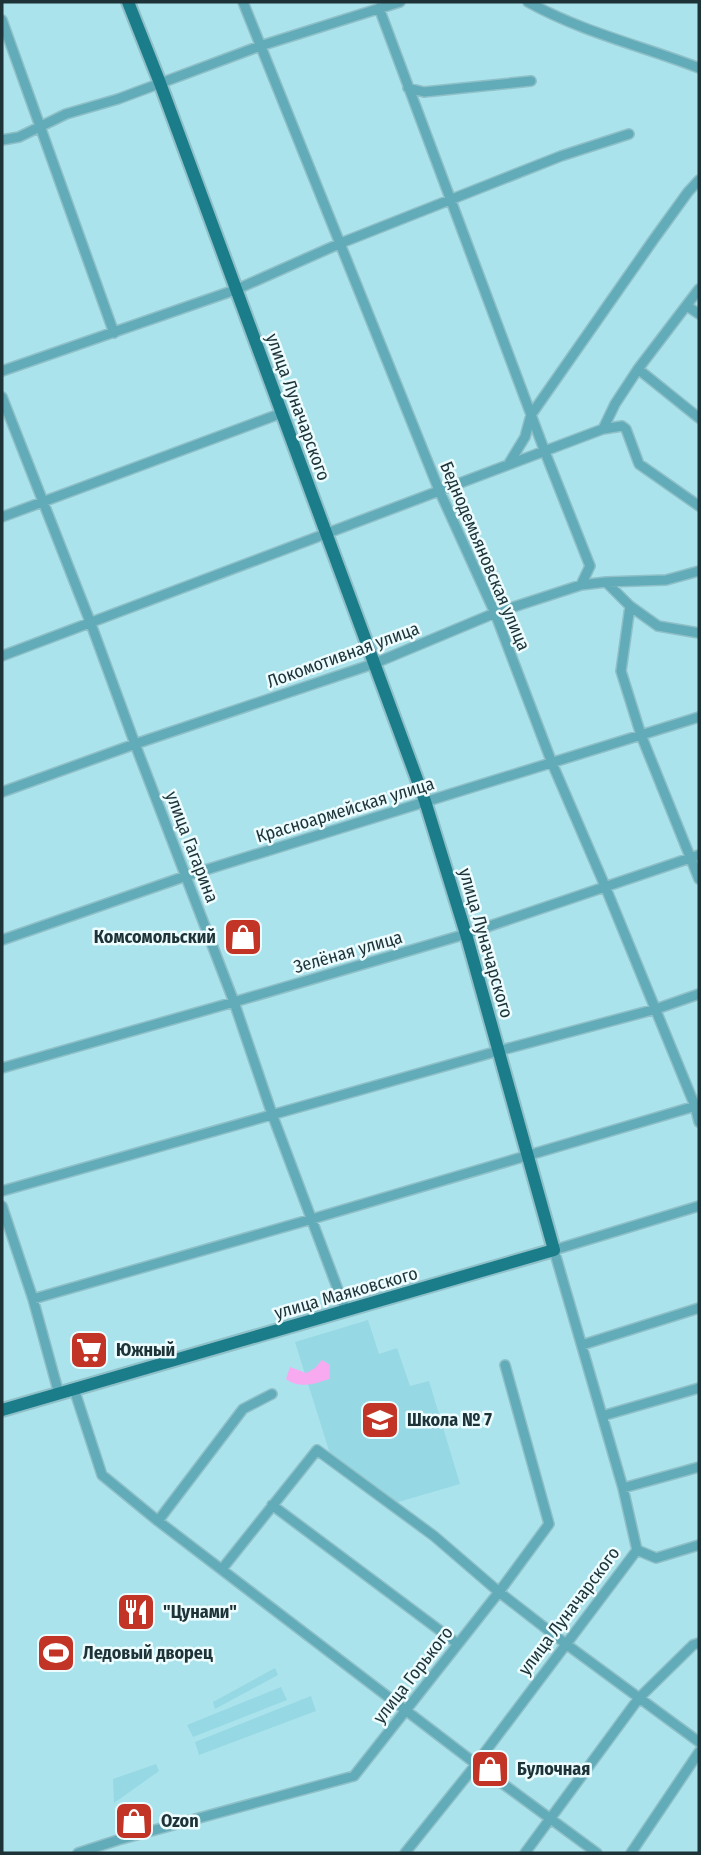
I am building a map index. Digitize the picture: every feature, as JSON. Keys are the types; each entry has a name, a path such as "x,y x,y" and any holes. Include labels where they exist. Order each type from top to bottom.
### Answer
{"main road":[{"name":"улица Луначарского","path":"128,2 425,801 466,934 554,1250"},
{"name":"улица Маяковского","path":"2,1410 554,1250"}],"street":[{"name":"Беднодемьяновская улица","path":"243,2 439,490 495,613 552,763 697,1105 699,1122"},
{"path":"2,140 19,137 66,114 118,99 260,46 400,2"},
{"path":"528,2 601,35 699,68"},
{"path":"379,8 590,566 581,585"},
{"path":"2,20 114,333"},
{"path":"408,88 424,92 531,81"},
{"path":"2,371 235,290 341,243 561,156 629,134"},
{"path":"508,466 525,437 531,415 654,239 699,180"},
{"path":"603,429 615,404 638,369 699,289"},
{"path":"687,306 699,314"},
{"path":"638,369 699,418"},
{"name":"улица Гагарина","path":"2,397 234,1002 272,1114 346,1311"},
{"path":"2,517 282,413"},
{"path":"2,656 603,429 622,426 626,429 639,464 699,506"},
{"name":"Локомотивная улица","path":"2,792 373,664 495,613 581,585 666,580 699,571"},
{"path":"606,582 630,606 658,626 699,633"},
{"path":"630,606 621,671 641,735 695,856 699,878"},
{"name":"Красноармейская улица","path":"2,940 186,876 699,717"},
{"name":"Зелёная улица","path":"2,1068 466,934 695,856"},
{"path":"2,1191 656,1009 699,994"},
{"path":"33,1299 697,1105"},
{"path":"2,1206 33,1299 59,1394"},
{"name":"улица Маяковского","path":"554,1250 699,1206"},
{"name":"улица Луначарского","path":"405,1853 476,1764 636,1550 623,1488 554,1250"},
{"path":"583,1345 699,1308"},
{"name":"улица Горького","path":"78,1853 354,1776 550,1524 505,1365"},
{"path":"602,1416 699,1388"},
{"path":"74,1389 102,1475 158,1521 476,1764 597,1853"},
{"path":"158,1521 243,1409 272,1394"},
{"path":"222,1569 317,1450 434,1536 499,1592 566,1644 699,1742"},
{"path":"623,1488 699,1467"},
{"path":"272,1505 458,1644"},
{"path":"636,1550 656,1558 699,1545"},
{"path":"525,1853 639,1698 693,1645 699,1643"},
{"path":"631,1853 699,1752"},
{"path":"110,1843 113,1853"}],"shaded area":[{"name":"Школа № 7","path":"368,1320 379,1354 397,1348 410,1386 429,1381 460,1484 395,1503 330,1454 295,1342"},
{"path":"322,1360 330,1365 329,1379 302,1385 286,1379 290,1367 306,1373"},
{"path":"275,1668 278,1675 215,1709 213,1702"},
{"path":"281,1687 287,1700 193,1737 187,1725"},
{"path":"311,1696 316,1711 199,1755 195,1742"},
{"path":"156,1764 159,1771 114,1803 113,1779"}],"place":[{"name":"Комсомольский","path":"243,937"},
{"name":"Южный","path":"89,1350"},
{"name":"Школа № 7","path":"380,1420"},
{"name":"\"Цунами\"","path":"136,1612"},
{"name":"Ледовый дворец","path":"56,1653"},
{"name":"Булочная","path":"490,1769"},
{"name":"Ozon","path":"134,1821"}]}
